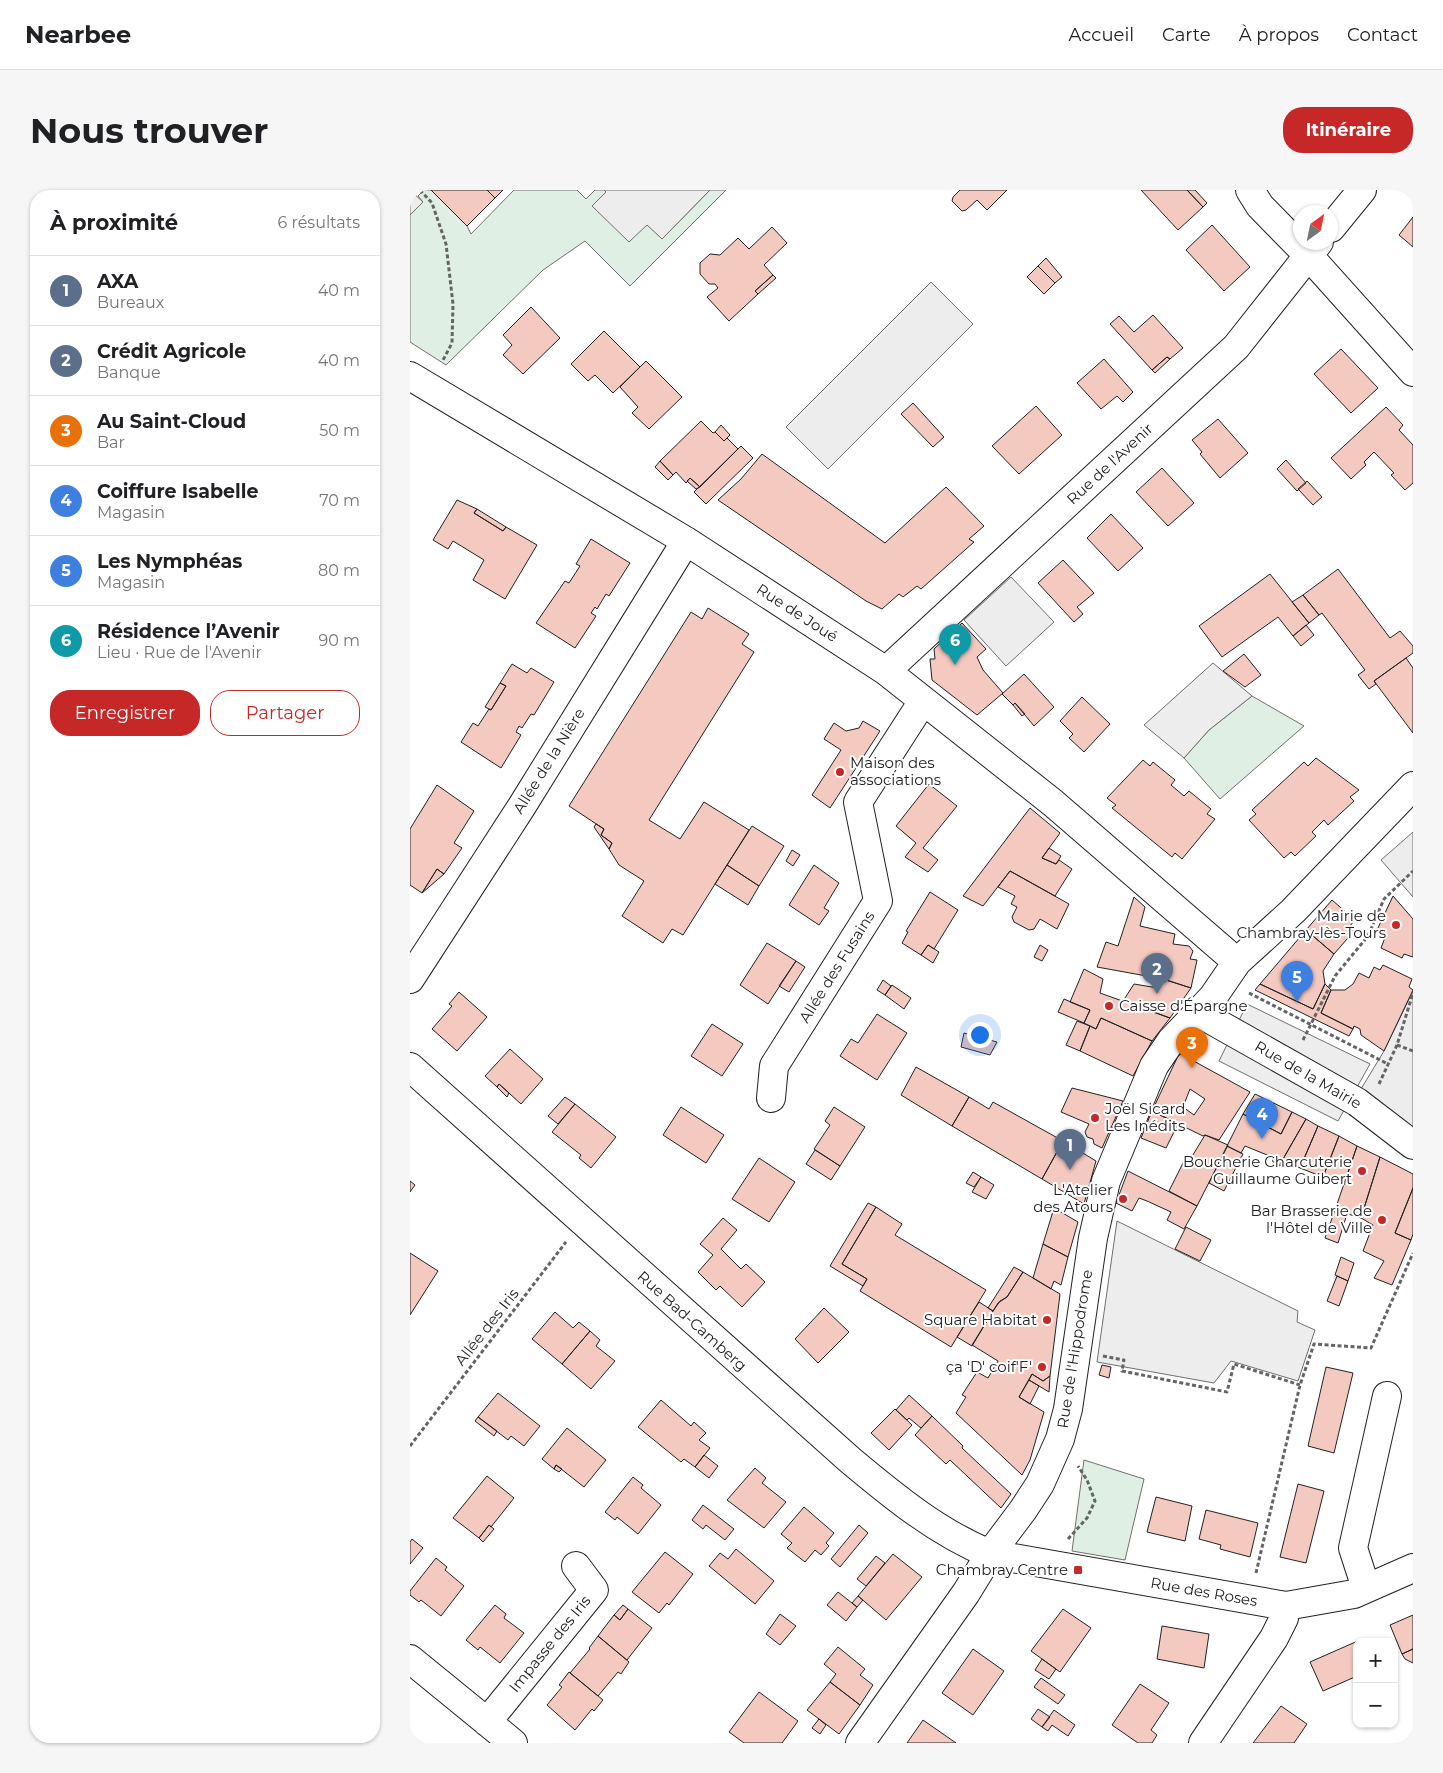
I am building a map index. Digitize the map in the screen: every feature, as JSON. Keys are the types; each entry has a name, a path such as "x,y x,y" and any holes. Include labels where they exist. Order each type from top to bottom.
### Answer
{"street":[{"path":"1250,190 1260,206 1293,232"},
{"path":"1338,218 1362,190"},
{"name":"Rue de l'Avenir","path":"886,672 1236,347 1313,250"},
{"path":"1315,250 1413,372"},
{"name":"Rue de Joué","path":"410,376 686,541 886,672 1053,803 1156,891 1231,970"},
{"name":"Allée de la Nière","path":"410,979 522,806 686,541"},
{"name":"Allée des Fusains","path":"771,1098 774,1066 878,901 858,802 923,701"},
{"name":"Rue de l'Hippodrome","path":"860,1743 1040,1484 1060,1439 1068,1409 1075,1350 1093,1238 1106,1181 1154,1066 1171,1041 1199,1013 1231,970 1293,910 1413,786"},
{"name":"Rue de la Mairie","path":"1199,1013 1367,1108 1413,1145"},
{"name":"Rue Bad-Camberg","path":"410,1067 765,1386 876,1482 921,1515 972,1547 990,1554"},
{"path":"1366,1588 1353,1548 1387,1396"},
{"name":"Rue des Roses","path":"990,1554 1286,1606 1354,1594 1413,1568"},
{"name":"Impasse des Iris","path":"487,1722 594,1590 576,1566"},
{"path":"1203,1743 1274,1638 1284,1618 1286,1606"},
{"path":"410,1659 513,1743"}],"path":[{"path":"420,190 432,204 446,244 453,304 452,343 438,370"},
{"path":"1291,1065 1334,976 1368,936 1384,899 1413,872"},
{"path":"1231,970 1244,991 1388,1064"},
{"path":"1367,1108 1397,1045 1413,993"},
{"path":"1397,1045 1413,1051"},
{"name":"Allée des Iris","path":"410,1446 584,1222"},
{"path":"1249,1600 1300,1385 1314,1344 1371,1348 1413,1253"},
{"path":"1075,1350 1124,1360 1122,1371 1227,1392 1234,1364 1300,1385"},
{"path":"1057,1566 1063,1547 1087,1518 1094,1500 1087,1480 1060,1439"}],"green space":[{"path":"424,190 431,190 467,226 471,234 514,190 577,190 586,199 595,190 604,190 606,192 593,206 647,224 662,239 710,190 726,190 630,286 585,241 543,270 446,365 410,342 410,215 423,202 418,196"},
{"path":"1252,696 1304,726 1220,799 1184,758 1209,730"},
{"path":"1084,1460 1144,1479 1125,1560 1072,1551"}],"shaded area":[{"path":"410,190 423,202 410,215"},
{"path":"604,190 710,190 662,239 647,225 629,242 592,206 606,192"},
{"path":"931,282 973,324 828,469 786,427"},
{"path":"1011,577 1054,622 1006,666 964,620"},
{"path":"1213,663 1252,696 1209,730 1184,758 1144,725"},
{"path":"1413,832 1413,897 1381,860"},
{"path":"1413,991 1413,1138 1358,1094 1384,1051"},
{"path":"1247,1004 1370,1064 1338,1121 1219,1061"},
{"path":"1117,1221 1298,1311 1297,1322 1315,1330 1298,1381 1231,1361 1214,1383 1097,1362"}],"building":[{"path":"431,190 487,190 495,198 467,226"},
{"path":"487,190 503,190 495,198"},
{"path":"960,190 1007,190 987,210 977,200 966,210 962,211 952,201 953,197"},
{"path":"1141,190 1187,190 1203,207 1178,230"},
{"path":"1187,190 1195,190 1207,203 1203,207"},
{"path":"1413,217 1413,247 1399,235"},
{"path":"1212,225 1250,267 1224,291 1186,250"},
{"path":"772,227 787,243 764,265 773,275 755,291 758,294 729,321 707,297 718,288 715,284 709,284 700,274 700,263 710,254 720,255 738,238 749,249"},
{"path":"1046,258 1062,277 1055,283 1038,266"},
{"path":"1038,266 1055,283 1044,294 1027,277"},
{"path":"773,275 776,278 758,294 755,291"},
{"path":"531,307 560,338 523,374 503,355 512,345 503,335"},
{"path":"1153,315 1183,348 1170,359 1167,357 1152,370 1110,324 1119,316 1134,332"},
{"path":"604,331 640,367 613,393 595,375 588,381 571,364"},
{"path":"1341,349 1378,388 1351,413 1314,374"},
{"path":"1167,357 1170,359 1155,373 1152,370"},
{"path":"1104,359 1133,392 1123,402 1117,396 1101,409 1077,383"},
{"path":"646,361 682,397 649,429 632,413 638,407 620,387"},
{"path":"913,403 944,437 933,447 901,414"},
{"path":"1036,406 1062,435 1019,474 992,446"},
{"path":"1386,407 1403,425 1399,430 1413,445 1413,483 1405,490 1391,475 1394,473 1374,452 1364,462 1366,465 1351,479 1331,458"},
{"path":"1218,419 1248,453 1220,478 1200,454 1202,452 1192,440"},
{"path":"701,421 713,433 715,432 724,441 727,438 738,449 700,487 690,478 686,483 676,472 673,475 660,461"},
{"path":"721,425 730,435 724,441 715,432"},
{"path":"741,446 753,458 706,504 694,492"},
{"path":"762,454 885,543 946,487 984,526 969,539 974,542 921,589 917,586 903,597 899,594 882,609 866,601 718,500 741,479"},
{"path":"1286,460 1306,483 1297,491 1277,469"},
{"path":"660,461 673,475 668,480 655,467"},
{"path":"1162,468 1194,503 1168,526 1136,492"},
{"path":"690,478 700,487 696,489 687,481"},
{"path":"1307,481 1322,497 1313,505 1298,489"},
{"path":"457,500 477,509 474,513 503,531 506,527 537,545 505,599 473,580 484,560 453,541 448,549 433,540"},
{"path":"477,509 506,527 503,531 474,513"},
{"path":"1111,514 1143,548 1118,571 1087,538"},
{"path":"591,539 630,563 609,596 606,594 597,609 595,607 591,613 596,616 575,648 536,623 565,581 569,583 580,566 576,564"},
{"path":"1063,560 1094,593 1077,607 1083,614 1074,622 1038,583"},
{"path":"1338,569 1390,638 1400,631 1413,646 1413,653 1374,681 1376,684 1369,689 1358,675 1365,670 1322,613 1319,615 1303,595"},
{"path":"1270,574 1309,623 1293,636 1278,617 1222,657 1199,626"},
{"path":"1303,595 1319,615 1309,623 1292,602"},
{"path":"708,608 749,634 742,644 754,652 649,820 680,839 704,802 749,830 683,935 672,929 663,943 622,916 644,881 619,865 609,849 612,843 601,835 604,829 569,806 691,612 702,619"},
{"path":"962,623 986,649 977,657 983,670 1003,693 977,715 932,680 930,659 935,659 934,649"},
{"path":"1306,625 1314,635 1301,646 1293,636"},
{"path":"1244,654 1261,675 1245,687 1223,671"},
{"path":"1406,658 1413,668 1413,733 1374,681"},
{"path":"512,664 527,673 531,668 554,682 534,715 531,714 522,728 519,726 516,732 521,735 501,768 461,742 473,723 478,726 489,709 491,710 506,686 500,683"},
{"path":"1024,674 1054,707 1034,726 1015,703 1013,705 1002,694"},
{"path":"500,683 506,686 491,710 485,707"},
{"path":"1082,697 1110,724 1084,752 1069,738 1073,734 1060,721"},
{"path":"1015,703 1025,714 1022,716 1013,705"},
{"name":"Maison des associations","path":"863,721 880,731 830,808 812,795 841,750 824,739 834,723 846,731 859,728"},
{"path":"1316,758 1359,790 1350,797 1354,801 1328,825 1324,820 1312,832 1316,836 1295,856 1291,852 1284,858 1249,820 1256,814 1252,810 1304,762 1308,766"},
{"path":"1143,760 1150,766 1153,762 1175,780 1171,785 1184,796 1189,791 1211,809 1207,814 1215,819 1182,859 1175,853 1172,857 1112,808 1116,805 1107,798"},
{"path":"929,784 957,806 923,848 938,860 928,872 905,857 916,843 896,826"},
{"path":"437,785 474,811 454,843 462,848 444,874 437,869 422,893 410,885 410,829"},
{"path":"1030,808 1060,833 1042,858 1056,864 1059,860 1072,869 1055,896 1010,871 983,906 963,896"},
{"path":"596,824 604,829 601,835 612,843 609,849 594,827"},
{"path":"752,826 784,846 759,886 727,865"},
{"path":"1049,848 1061,856 1056,864 1042,858"},
{"path":"792,850 800,855 793,866 786,861"},
{"path":"727,865 759,886 748,905 715,884"},
{"path":"814,865 839,883 824,908 829,911 819,925 789,905"},
{"path":"437,869 444,874 422,893"},
{"path":"1010,871 1069,904 1057,929 1040,919 1034,929 1029,930 1014,922 1012,917 1017,907 1011,904 1015,896 998,887"},
{"path":"930,892 958,910 934,949 928,945 921,955 902,943 908,932 906,931"},
{"name":"Mairie de Chambray-lès-Tours","path":"1393,896 1413,919 1413,957 1404,954 1402,958 1381,948 1386,935 1377,930"},
{"path":"1134,897 1145,907 1140,926 1175,934 1173,944 1189,946 1193,951 1190,959 1197,960 1191,988 1163,979 1097,967 1106,942 1118,946"},
{"path":"1332,900 1355,920 1349,927 1354,931 1334,954 1306,930"},
{"path":"1306,930 1334,954 1323,971 1325,984 1313,1009 1260,984"},
{"path":"767,943 796,961 768,1004 740,985"},
{"path":"928,945 939,952 933,963 921,955"},
{"path":"1040,945 1048,950 1042,961 1034,957"},
{"path":"796,961 805,967 789,992 779,986"},
{"path":"1383,965 1412,979 1409,987 1413,990 1384,1051 1361,1035 1360,1029 1354,1026 1353,1029 1321,1013 1331,990 1345,990 1353,984 1359,973 1369,978 1374,967 1380,970"},
{"name":"Caisse d'Épargne","path":"1084,969 1103,979 1100,993 1170,1018 1152,1041 1101,1018 1096,1029 1084,1023 1090,1010 1070,1002"},
{"path":"1163,979 1191,988 1170,1018 1123,1001 1134,984 1158,988"},
{"path":"883,980 891,986 885,995 877,990"},
{"path":"1260,984 1313,1009 1325,984 1331,990 1321,1013 1353,1029 1349,1036 1255,990"},
{"path":"892,985 911,998 904,1009 885,995"},
{"path":"459,992 487,1017 457,1051 432,1029 452,1006 449,1004"},
{"path":"1064,999 1090,1010 1084,1023 1058,1012"},
{"path":"877,1014 907,1033 877,1080 840,1056 851,1039 858,1043"},
{"path":"1101,1018 1152,1041 1133,1076 1080,1051 1090,1026 1096,1029"},
{"path":"1077,1021 1090,1026 1080,1051 1066,1045"},
{"path":"712,1024 743,1044 722,1076 691,1056"},
{"path":"964,1033 997,1042 990,1055 961,1047"},
{"path":"510,1049 543,1079 521,1104 499,1084 497,1087 485,1076"},
{"path":"1181,1054 1250,1092 1219,1140 1203,1136 1152,1111 1178,1056","holes":["1190,1089 1205,1099 1194,1115 1183,1107"]},
{"path":"916,1067 969,1097 952,1126 901,1095"},
{"path":"499,1084 509,1093 507,1097 497,1087"},
{"name":"Joël Sicard Les Inédits","path":"1072,1088 1123,1101 1102,1148 1094,1144 1093,1139 1087,1137 1085,1132 1089,1124 1061,1112"},
{"path":"1255,1094 1292,1112 1281,1134 1243,1114"},
{"path":"565,1097 575,1104 558,1124 548,1116"},
{"path":"969,1097 989,1109 993,1102 1063,1141 1042,1179 952,1126"},
{"path":"575,1104 616,1137 591,1168 579,1158 581,1155 552,1132"},
{"path":"681,1107 724,1135 706,1163 663,1135"},
{"path":"834,1107 865,1127 840,1166 814,1149 830,1125 825,1121"},
{"path":"1152,1111 1178,1124 1166,1148 1141,1138"},
{"path":"1292,1112 1306,1119 1279,1166 1273,1162 1272,1157 1245,1146 1241,1153 1227,1146 1243,1114 1281,1134"},
{"path":"1306,1119 1318,1126 1300,1168 1288,1163 1279,1166"},
{"path":"1318,1126 1339,1136 1323,1177 1300,1168"},
{"path":"1205,1135 1228,1145 1197,1206 1169,1191 1184,1161 1188,1163"},
{"path":"1339,1136 1357,1146 1344,1185 1323,1177"},
{"path":"1063,1141 1096,1161 1084,1204 1042,1179"},
{"path":"1227,1146 1243,1154 1224,1191 1209,1183"},
{"name":"Boucherie Charcuterie Guillaume Guibert","path":"1357,1146 1380,1157 1361,1218 1335,1210"},
{"path":"815,1150 840,1166 831,1180 806,1164"},
{"name":"Bar Brasserie de l'Hôtel de Ville","path":"1380,1157 1413,1174 1413,1188 1395,1233 1411,1240 1392,1285 1374,1278 1384,1261 1363,1251 1373,1225 1361,1218"},
{"path":"759,1158 795,1182 769,1222 732,1199"},
{"path":"1128,1171 1197,1206 1184,1229 1167,1220 1171,1212 1147,1201 1139,1198 1132,1211 1116,1203"},
{"path":"973,1172 981,1177 974,1187 966,1183"},
{"path":"981,1177 994,1185 986,1199 972,1192"},
{"path":"410,1181 415,1185 410,1192"},
{"path":"1413,1188 1413,1234 1411,1240 1395,1233"},
{"path":"868,1203 876,1207 842,1264 867,1279 863,1286 830,1266"},
{"path":"876,1207 902,1224 895,1235 986,1290 951,1347 860,1291 867,1279 842,1264"},
{"path":"1054,1208 1078,1222 1068,1257 1043,1244"},
{"path":"1335,1210 1347,1214 1338,1243 1325,1238"},
{"path":"723,1218 737,1230 721,1249 741,1269 746,1264 765,1282 742,1307 720,1286 716,1290 698,1272 713,1255 700,1244"},
{"path":"1186,1227 1211,1240 1200,1261 1175,1249"},
{"path":"1043,1244 1068,1257 1061,1285 1054,1281 1051,1289 1033,1278"},
{"path":"410,1253 438,1271 410,1315"},
{"path":"1341,1257 1354,1263 1348,1281 1335,1275"},
{"path":"1014,1267 1023,1272 1007,1297 1000,1301 993,1311 988,1308"},
{"path":"1023,1272 1060,1294 1050,1376 1043,1381 1032,1374 1019,1397 1044,1412 1030,1460 1022,1475 956,1413 966,1397 962,1395 977,1372 988,1378 998,1361 972,1345 998,1303 1007,1297"},
{"path":"1337,1276 1348,1281 1339,1306 1327,1301"},
{"path":"979,1302 993,1311 972,1346 957,1337"},
{"path":"824,1308 849,1332 818,1363 795,1339"},
{"path":"555,1312 573,1328 579,1322 590,1331 562,1364 532,1339"},
{"path":"590,1331 600,1340 596,1346 615,1361 591,1389 562,1364"},
{"path":"1102,1365 1111,1367 1109,1378 1099,1375"},
{"path":"1326,1367 1353,1373 1334,1453 1308,1446"},
{"path":"1032,1374 1043,1381 1050,1376 1049,1392 1029,1380"},
{"path":"1029,1380 1039,1386 1030,1404 1019,1397"},
{"path":"498,1393 540,1426 524,1446 511,1436 508,1440 478,1417"},
{"path":"909,1395 932,1416 921,1428 909,1418 907,1420 896,1410"},
{"path":"661,1400 691,1426 694,1422 706,1433 699,1440 710,1448 695,1467 684,1459 681,1462 638,1427"},
{"path":"895,1409 912,1425 889,1450 871,1433"},
{"path":"932,1416 963,1446 962,1448 1011,1494 1001,1508 950,1460 946,1464 915,1435"},
{"path":"478,1417 497,1431 494,1436 475,1421"},
{"path":"567,1428 606,1460 584,1487 556,1465 554,1469 542,1459"},
{"path":"704,1455 718,1466 709,1478 695,1467"},
{"path":"556,1465 562,1469 559,1472 554,1469"},
{"path":"755,1468 766,1478 762,1483 786,1502 764,1528 727,1500"},
{"path":"487,1476 514,1498 491,1527 489,1525 479,1538 453,1518"},
{"path":"633,1477 643,1485 641,1488 661,1505 638,1534 617,1517 615,1520 605,1512"},
{"path":"1298,1484 1324,1491 1306,1563 1280,1557"},
{"path":"1156,1497 1192,1506 1185,1541 1147,1532"},
{"path":"703,1505 734,1529 725,1540 706,1525 703,1529 692,1520"},
{"path":"804,1507 834,1533 826,1543 829,1546 821,1555 815,1550 805,1562 787,1548 792,1543 781,1534"},
{"path":"1206,1510 1258,1523 1250,1557 1220,1549 1221,1545 1199,1539"},
{"path":"489,1525 494,1529 483,1542 479,1538"},
{"path":"859,1525 868,1533 840,1567 831,1559"},
{"path":"412,1539 423,1548 410,1564 410,1542"},
{"path":"736,1549 774,1581 755,1604 709,1566 720,1553 728,1559"},
{"path":"665,1552 693,1574 669,1605 667,1603 659,1613 632,1592"},
{"path":"893,1554 922,1577 886,1620 858,1596"},
{"path":"876,1556 885,1563 866,1586 857,1579"},
{"path":"436,1558 447,1567 445,1570 464,1586 441,1616 421,1600 419,1602 410,1595 410,1591"},
{"path":"838,1592 857,1607 846,1621 827,1605"},
{"path":"858,1596 863,1600 857,1607 852,1603"},
{"path":"495,1605 506,1614 504,1618 524,1633 500,1663 480,1647 478,1650 466,1640"},
{"path":"623,1605 628,1609 620,1620 614,1615"},
{"path":"628,1609 652,1628 627,1660 598,1636 614,1615 620,1620"},
{"path":"1063,1609 1091,1628 1060,1672 1031,1651"},
{"path":"780,1614 796,1626 780,1645 766,1634"},
{"path":"1413,1615 1413,1649 1402,1654 1398,1644 1398,1638 1395,1638 1390,1625"},
{"path":"1162,1626 1209,1634 1204,1668 1157,1659"},
{"path":"598,1636 629,1662 621,1674 618,1672 598,1696 570,1673"},
{"path":"1353,1643 1353,1678 1323,1691 1310,1662"},
{"path":"838,1647 865,1669 860,1675 873,1685 860,1705 830,1682 836,1674 824,1664"},
{"path":"973,1649 1004,1671 973,1715 942,1693"},
{"path":"1413,1649 1413,1663 1405,1659 1402,1654"},
{"path":"1042,1659 1056,1669 1049,1679 1035,1670"},
{"path":"569,1672 603,1700 594,1711 592,1709 575,1730 547,1705 562,1687 559,1685"},
{"path":"1041,1678 1065,1695 1058,1704 1034,1687"},
{"path":"830,1682 860,1705 839,1734 807,1710"},
{"path":"1140,1684 1169,1703 1151,1730 1157,1735 1152,1743 1138,1743 1112,1725"},
{"path":"759,1692 798,1721 782,1743 744,1743 729,1732"},
{"path":"1281,1706 1307,1724 1294,1743 1253,1743"},
{"path":"1038,1709 1050,1717 1042,1727 1031,1719"},
{"path":"1054,1710 1075,1725 1068,1736 1052,1725 1048,1731 1042,1727"},
{"path":"819,1719 826,1725 820,1734 812,1728"},
{"path":"923,1720 956,1743 907,1743"}],"place":[{"name":"Résidence l’Avenir","path":"955,665"},
{"name":"Maison des associations","path":"840,772"},
{"name":"Mairie de Chambray-lès-Tours","path":"1396,925"},
{"name":"Crédit Agricole","path":"1157,994"},
{"name":"Les Nymphéas","path":"1297,1002"},
{"name":"Caisse d'Épargne","path":"1109,1006"},
{"name":"Au Saint-Cloud","path":"1192,1068"},
{"name":"Joël Sicard Les Inédits","path":"1095,1118"},
{"name":"Coiffure Isabelle","path":"1262,1139"},
{"name":"AXA","path":"1070,1170"},
{"name":"Boucherie Charcuterie Guillaume Guibert","path":"1362,1171"},
{"name":"L'Atelier des Atours","path":"1123,1199"},
{"name":"Bar Brasserie de l'Hôtel de Ville","path":"1382,1220"},
{"name":"Square Habitat","path":"1047,1320"},
{"name":"ça 'D' coif'F'","path":"1042,1367"},
{"name":"Chambray Centre","path":"1078,1570"}]}
